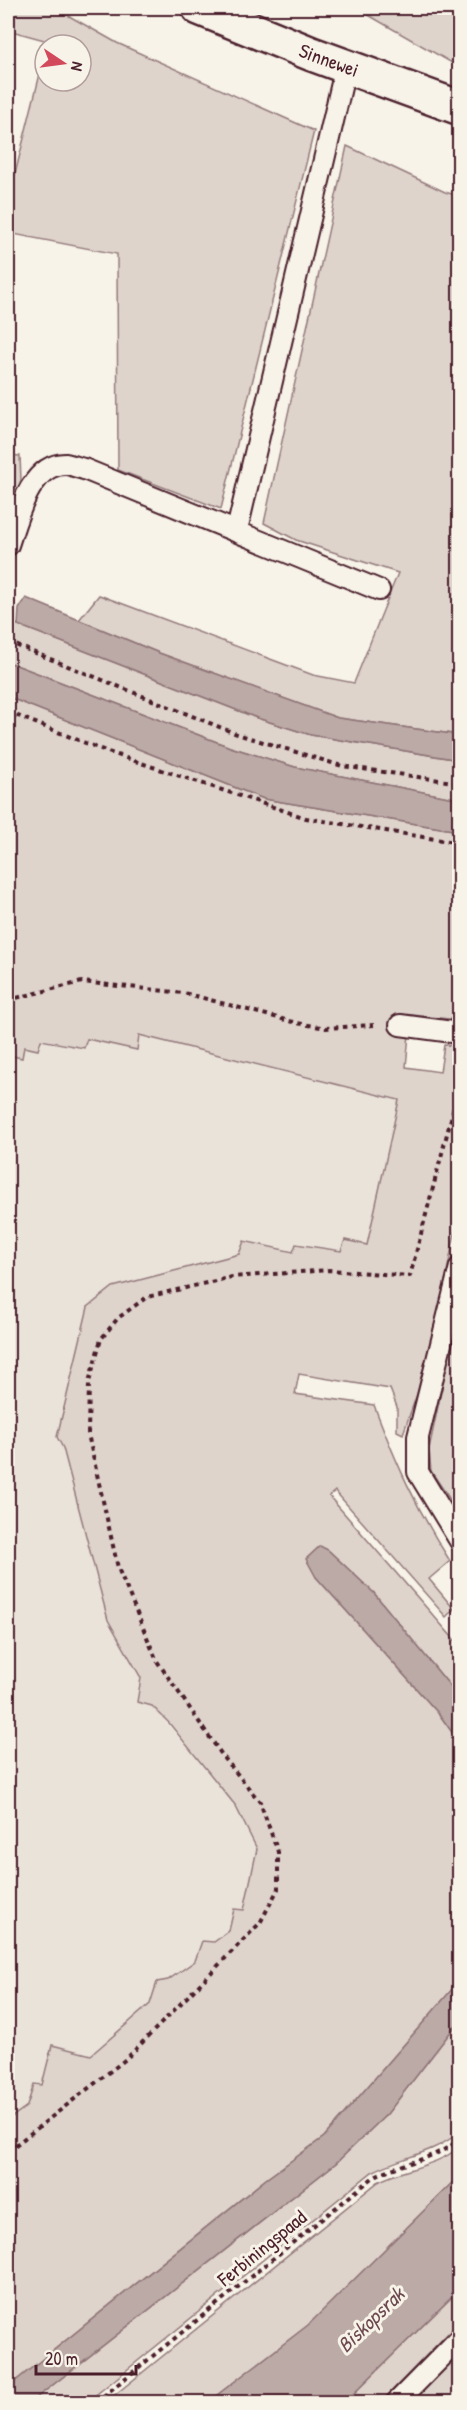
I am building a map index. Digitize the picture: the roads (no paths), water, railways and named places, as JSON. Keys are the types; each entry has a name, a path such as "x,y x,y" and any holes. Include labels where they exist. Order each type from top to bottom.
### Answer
{"street":[{"name":"Sinnewei","path":"199,8 459,108"}],"lane":[{"path":"237,530 346,66"},
{"path":"8,545 36,481 49,469 65,464 84,469 237,530 379,590"},
{"path":"400,1025 459,1033"},
{"path":"459,1267 418,1437 417,1472 459,1541"},
{"path":"397,2403 459,2338"}],"water":[{"path":"26,598 159,653 338,718 459,735 459,760 311,735 257,718 18,625 19,609"},
{"path":"8,662 230,747 295,767 459,799 459,831 264,799 8,697"},
{"path":"320,1546 328,1550 374,1593 459,1697 459,1742 439,1714 316,1577 306,1559"},
{"path":"459,1973 459,2021 387,2114 336,2163 31,2402 8,2402 8,2387 266,2179 324,2137 455,1986"},
{"name":"Biskopsrak","path":"459,2176 459,2290 345,2402 208,2402 308,2325"}]}
